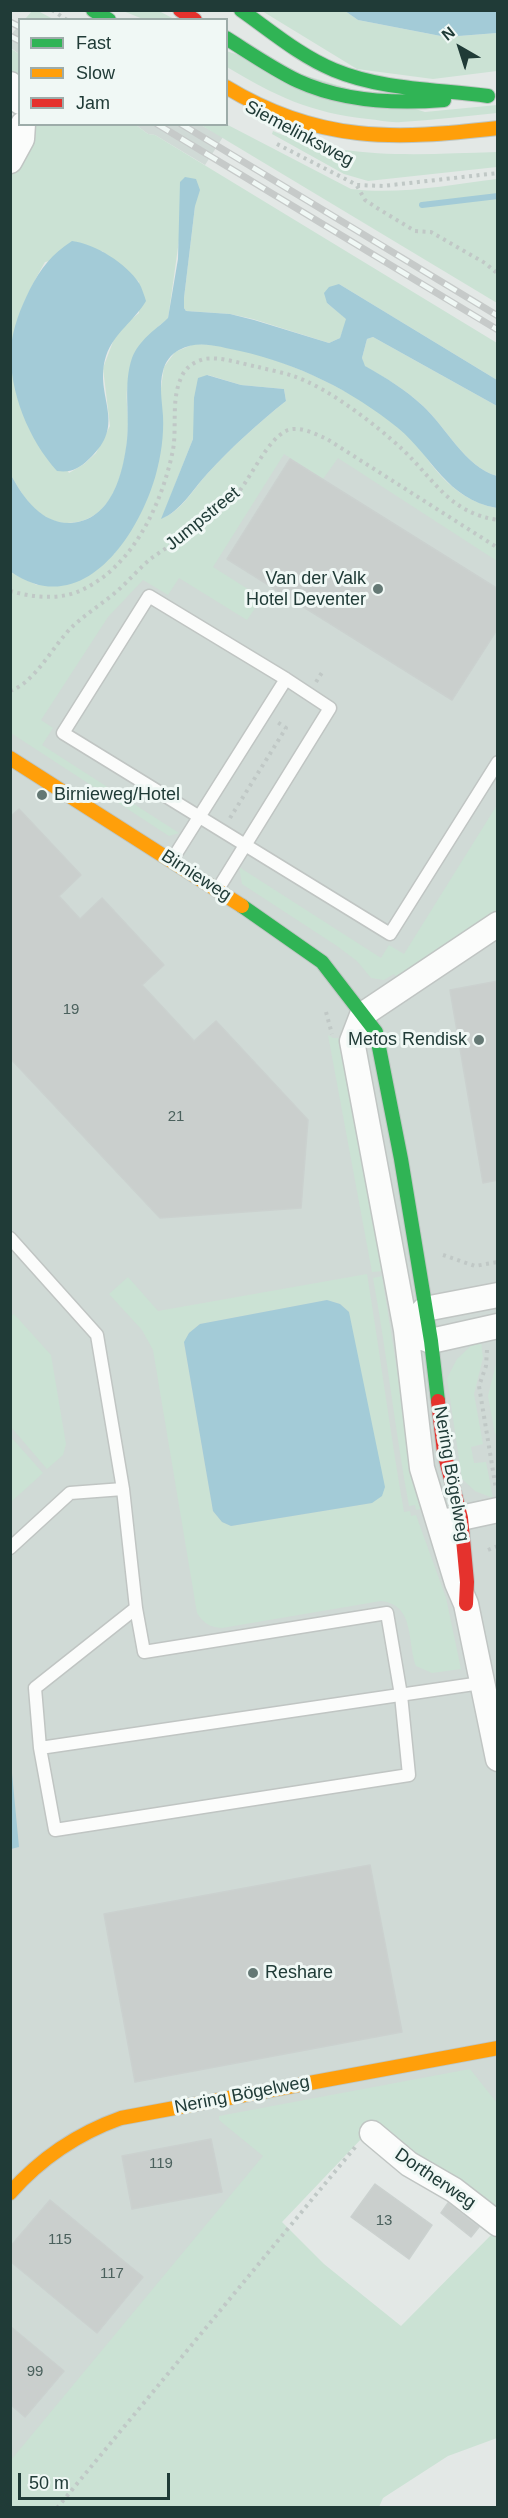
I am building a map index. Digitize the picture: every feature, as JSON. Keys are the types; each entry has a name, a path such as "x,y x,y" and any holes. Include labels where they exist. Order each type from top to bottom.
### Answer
{"main road":[{"path":"93,10 106,18"},
{"path":"241,10 318,62 341,72 384,83 493,95"},
{"path":"228,39 283,73 323,91 363,100 394,103 493,95"},
{"name":"Siemelinksweg","path":"228,88 268,111 336,133 415,137 498,128"},
{"name":"Birnieweg","path":"10,758 271,924 322,962 341,984 362,1016 376,1032 401,1159 425,1309"},
{"name":"Nering Bögelweg","path":"425,1309 431,1341 450,1521"},
{"name":"Nering Bögelweg","path":"13,2185 56,2149 89,2129 122,2118 498,2048"}],"street":[{"path":"10,84 18,98"},
{"path":"10,160 22,139 23,126"},
{"path":"406,1330 352,1041 362,1016 498,924"},
{"path":"406,1330 425,1309 488,1297"},
{"path":"406,1330 431,1341 490,1328"},
{"name":"Nering Bögelweg","path":"406,1330 422,1468 450,1521 498,1759"},
{"path":"450,1521 498,1510"},
{"name":"Dortherweg","path":"372,2133 409,2164 454,2190 498,2224"}],"lane":[{"path":"218,890 246,844 330,708 149,596 63,733 246,844 390,934 498,762"},
{"path":"172,860 286,679"},
{"path":"10,1238 97,1335 123,1489 136,1608 144,1652 387,1613 401,1695 409,1775 55,1830 40,1748 34,1688 136,1608"},
{"path":"10,1548 70,1493 123,1489"},
{"path":"40,1748 481,1683"}],"path":[{"name":"Siemelinksweg","path":"272,141 357,185 382,186 498,173"},
{"path":"357,185 365,200 377,208 415,231 431,232 485,263 498,274"},
{"path":"10,591 30,596 57,596 77,592 100,578 126,555 140,535 160,495 172,453 176,430 177,391 181,378 187,367 205,359 231,361 293,375 315,385 362,417 402,449 450,499 465,510 498,520"},
{"name":"Jumpstreet","path":"10,691 29,680 58,642 90,611 114,593 151,559 195,530 229,503 243,488 273,440 287,431 302,429 327,439 498,548"},
{"path":"308,693 323,671"},
{"path":"223,830 286,728 274,720 279,713"},
{"path":"488,1297 475,1266 498,1262"},
{"path":"490,1328 487,1357 479,1386 497,1496"},
{"path":"57,2508 342,2162 365,2137 372,2133"}],"shaded area":[{"path":"18,26 18,53 11,48 11,35"},
{"path":"137,126 203,126 223,137 205,165 155,135 148,134"},
{"path":"295,411 497,532 497,2105 272,2154 11,2467 11,720"}],"green space":[{"path":"32,11 38,11 51,18 26,18"},
{"path":"123,11 159,11 172,18 140,18"},
{"path":"262,11 345,11 358,20 446,37 497,33 497,71 433,79 357,69"},
{"path":"10,48 18,53 18,81 11,73"},
{"path":"228,52 425,112 497,105 497,113 389,122 311,108 261,87 228,68"},
{"path":"228,125 351,189 406,190 497,179 497,303 203,126"},
{"path":"32,126 137,126 497,343 497,380 339,284 327,303 347,319 340,338 329,343 253,319 230,314 186,311 184,298 195,206 180,233 168,319 155,331 128,384 126,454 116,487 98,513 84,520 67,523 49,519 33,507 11,475 10,175 16,166","holes":["102,251 139,282 139,313 124,325 114,339 103,368 110,426 96,453 69,473 12,367 16,326 31,287 45,262"]},
{"path":"273,131 300,141 328,147 384,154 497,152 497,167 368,181 344,174 272,134"},
{"path":"373,337 497,406 497,476 475,464 416,400 395,384 364,366 362,358 367,339"},
{"path":"194,344 251,352 314,376 374,408 418,445 429,462 452,486 468,498 497,508 497,561 338,458 323,479 284,454 213,567 262,598 247,620 179,578 168,595 143,580 108,617 41,720 53,728 42,745 179,833 169,836 11,733 10,572 37,585 114,554 144,506 164,367 175,352","holes":["208,375 241,385 284,389 286,401 226,454 175,511 162,518 193,439"]},
{"path":"497,805 497,913 397,979 394,974 384,980 371,978 357,961 337,946 242,884 239,867 381,958 389,945 404,954"},
{"path":"328,1035 341,1038 383,1271 372,1272"},
{"path":"367,1274 404,1512 410,1511 411,1516 416,1515 446,1598 461,1669 432,1673 416,1666 405,1617 400,1609 381,1601 222,1628 211,1626 202,1620 197,1613 153,1350 142,1330 109,1294 128,1277 158,1311","holes":["327,1300 340,1304 349,1312 372,1503 231,1526 222,1522 213,1511 184,1343 189,1333 200,1324"]},
{"path":"382,1276 403,1408 406,1408 424,1508 416,1510 415,1505 409,1506 373,1278"},
{"path":"14,1314 51,1355 66,1444 63,1455 47,1469 11,1427 10,1317"},
{"path":"477,1340 481,1341 483,1358 474,1394 483,1444 471,1447 474,1463 486,1462 493,1498 475,1491 462,1479 447,1378 457,1359"},
{"path":"497,1360 498,1433 495,1434 488,1396"},
{"path":"10,1436 43,1473 11,1502 10,1502"},
{"path":"470,2069 497,2103 497,2218 363,2137 282,2222 324,2264 401,2326 497,2229 497,2438 448,2456 383,2498 379,2507 11,2508 11,2460 263,2156 219,2120 219,2116"}],"water":[{"path":"345,11 497,11 497,33 446,37 358,20"},
{"path":"185,177 196,179 200,190 195,206 184,298 186,311 230,314 329,343 340,338 346,319 327,303 324,293 329,287 339,284 497,380 497,406 373,337 367,339 362,358 365,366 395,384 423,406 475,464 497,476 497,508 465,496 442,476 398,428 343,390 303,371 262,356 201,344 179,350 173,354 164,368 161,387 163,431 158,467 148,498 121,545 104,565 84,579 61,586 37,584 11,572 11,475 35,508 43,515 61,522 71,523 85,520 96,514 113,493 122,467 127,440 127,388 132,358 143,340 168,318 178,259 180,182"},
{"path":"72,241 100,250 126,268 139,283 146,301 119,334 106,356 103,384 109,421 101,446 74,470 57,471 38,445 23,414 13,382 11,349 18,318 34,281 53,256"},
{"path":"207,375 241,385 284,389 286,401 226,454 175,511 161,519 193,439 194,398 198,378"},
{"path":"327,1300 340,1304 349,1312 385,1487 382,1496 372,1503 231,1526 222,1522 213,1511 184,1342 189,1333 200,1324"},
{"path":"11,1763 19,1847 10,1849"}],"building":[{"path":"290,459 498,589 498,628 452,700 227,559"},
{"path":"19,809 81,875 59,896 80,919 102,898 164,965 142,985 194,1041 216,1021 308,1120 301,1208 160,1218 10,1058 10,817"},
{"name":"Metos Rendisk","path":"498,981 498,1180 483,1183 450,990"},
{"name":"Reshare","path":"370,1865 402,2032 135,2082 104,1914"},
{"path":"211,2139 222,2192 132,2209 122,2156"},
{"path":"375,2184 432,2225 409,2259 351,2217"},
{"path":"50,2200 143,2277 97,2333 10,2261 10,2247"},
{"path":"448,2203 479,2227 471,2237 441,2213"},
{"path":"10,2326 64,2371 25,2417 10,2404"}],"waterway":[{"path":"422,205 498,196"}],"railway":[{"path":"10,22 18,26"},
{"path":"10,36 18,40"},
{"path":"160,126 498,330"},
{"path":"184,126 498,316"}],"traffic: fast":[{"path":"93,10 106,18"},
{"path":"241,10 309,58 352,77 410,88 488,96"},
{"path":"228,39 262,61 315,88 370,100 407,102 444,100"},
{"path":"242,906 322,962 376,1032 401,1159 431,1341 438,1401"}],"traffic: slow":[{"path":"228,88 293,119 325,128 358,133 425,135 498,128"},
{"path":"10,758 242,906"},
{"path":"10,2193 60,2148 121,2118 498,2048"}],"traffic: jam":[{"path":"180,10 192,18"},
{"path":"438,1401 444,1452 461,1518 467,1582 466,1604"}],"place":[{"name":"Van der Valk Hotel Deventer","path":"378,589"},
{"name":"Birnieweg/Hotel","path":"42,795"},
{"name":"Metos Rendisk","path":"479,1040"},
{"name":"Reshare","path":"253,1973"}]}
